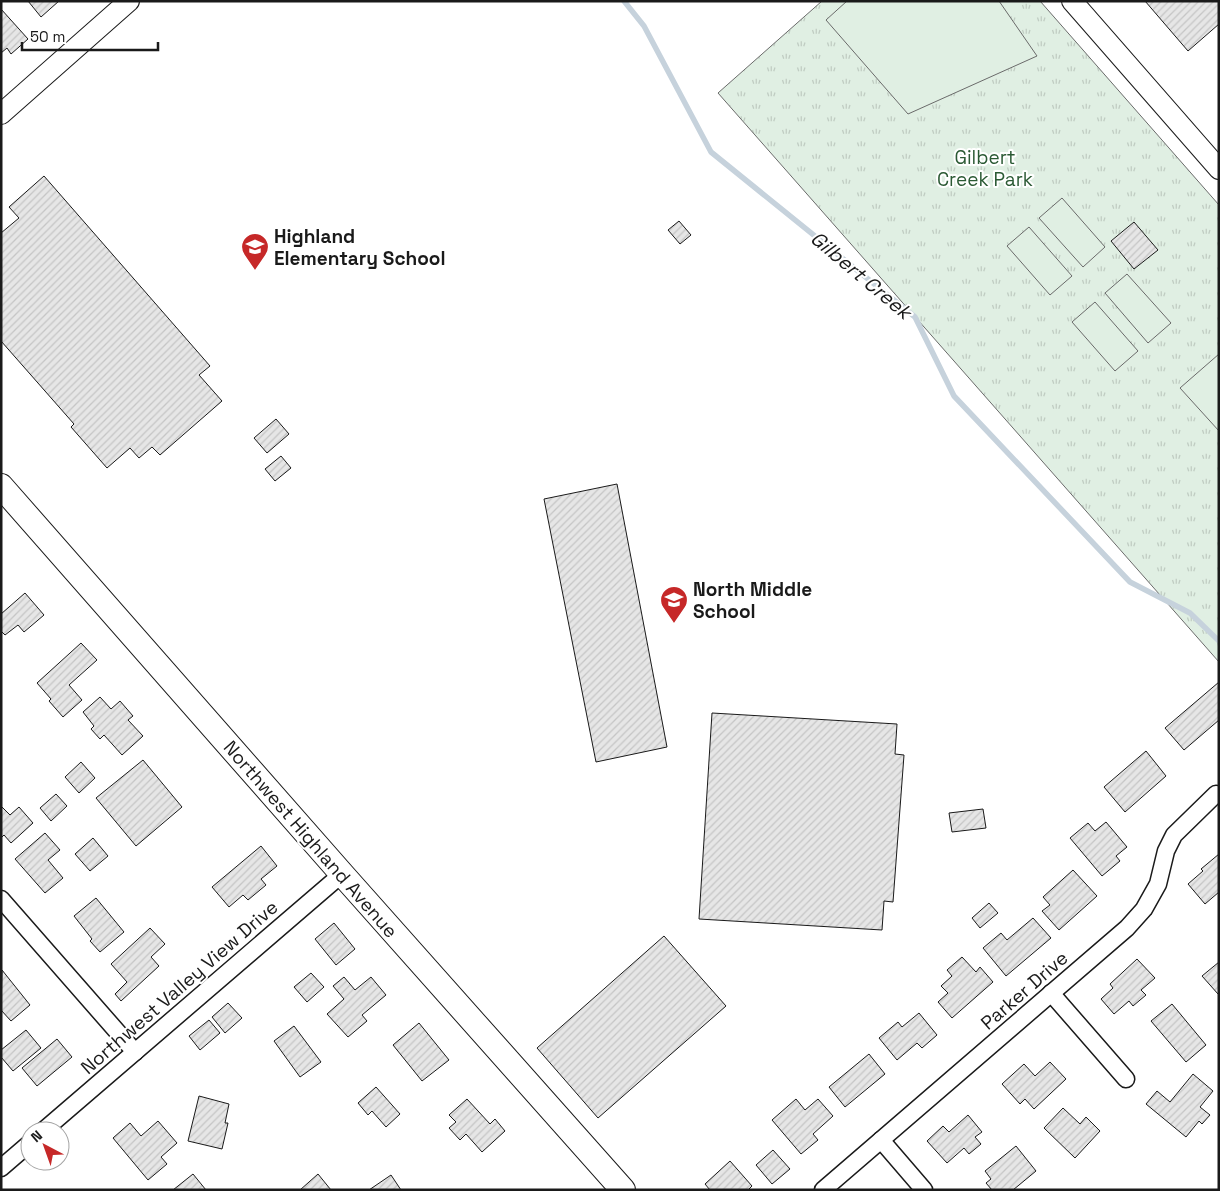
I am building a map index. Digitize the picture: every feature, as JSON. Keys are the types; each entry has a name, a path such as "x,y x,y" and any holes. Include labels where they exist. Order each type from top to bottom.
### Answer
{"main road":[{"name":"Northwest Highland Avenue","path":"1,486 623,1190"}],"street":[{"path":"1,114 129,1"},
{"path":"1072,1 1219,169"},
{"name":"Parker Drive","path":"823,1190 1127,928 1144,909 1158,884 1166,851 1174,836 1216,794"},
{"name":"Northwest Valley View Drive","path":"55,1121 342,874"},
{"path":"1,899 135,1052"},
{"path":"1051,993 1126,1079"},
{"path":"881,1140 924,1190"},
{"path":"1,1168 20,1152"}],"green space":[{"name":"Gilbert Creek Park","path":"822,1 1040,1 1219,205 1219,662 718,93"},
{"path":"847,1 999,1 1037,56 908,114 826,20"},
{"path":"1062,198 1105,247 1083,267 1039,218"},
{"path":"1029,227 1072,276 1050,295 1007,246"},
{"path":"1127,274 1171,323 1148,343 1105,293"},
{"path":"1095,302 1138,351 1115,371 1072,322"},
{"path":"1219,354 1219,431 1180,388"}],"building":[{"path":"28,1 59,1 41,17"},
{"path":"1145,1 1219,1 1219,24 1188,51"},
{"path":"1,9 28,39 11,54 7,48 1,53"},
{"path":"44,176 210,366 199,375 222,401 160,455 152,447 139,458 130,448 107,468 71,427 74,424 1,341 1,233 19,218 9,207"},
{"path":"679,221 691,235 680,244 668,230"},
{"path":"1134,222 1158,250 1134,269 1111,241"},
{"path":"276,419 289,434 267,453 254,438"},
{"path":"281,456 291,468 275,481 265,469"},
{"path":"617,484 667,747 596,762 544,499"},
{"path":"25,593 44,615 24,632 18,625 5,635 1,631 1,614"},
{"path":"81,643 97,660 69,685 82,700 63,717 37,683"},
{"path":"1219,682 1219,720 1184,750 1165,728"},
{"path":"100,697 111,709 120,701 133,716 128,720 143,736 122,755 104,735 100,739 91,729 94,726 83,712"},
{"path":"712,713 897,724 895,754 904,755 893,902 884,901 882,930 699,919"},
{"path":"1146,751 1166,776 1125,812 1104,787"},
{"path":"143,760 182,807 136,846 96,798"},
{"path":"81,762 95,778 79,793 65,777"},
{"path":"56,794 67,806 51,821 40,808"},
{"path":"1,806 10,815 19,807 33,823 11,843 4,835 1,838"},
{"path":"983,809 986,828 952,832 949,813"},
{"path":"1106,822 1127,847 1116,856 1120,861 1102,876 1070,838 1088,823 1095,831"},
{"path":"45,833 60,850 48,860 63,878 45,893 15,859"},
{"path":"93,838 108,856 90,871 75,854"},
{"path":"261,846 277,866 261,879 266,885 248,900 243,895 229,907 212,887"},
{"path":"1219,854 1219,892 1205,904 1188,884 1203,871 1201,869"},
{"path":"1073,870 1097,896 1059,930 1042,911 1050,905 1043,897"},
{"path":"96,898 124,932 100,952 90,941 92,939 74,916"},
{"path":"989,903 998,913 980,928 972,918"},
{"path":"1033,918 1051,938 1006,976 983,948 1001,933 1007,940"},
{"path":"334,923 355,949 336,965 315,939"},
{"path":"150,928 165,944 151,957 159,966 121,1001 115,994 127,982 111,964"},
{"path":"664,936 726,1006 598,1118 537,1048"},
{"path":"962,957 976,972 980,967 993,982 952,1018 938,1002 948,993 941,986 952,976 947,970"},
{"path":"1137,959 1155,978 1141,990 1146,995 1133,1006 1129,1001 1114,1014 1101,999 1113,988 1110,984"},
{"path":"1219,962 1219,993 1218,994 1202,976"},
{"path":"2,970 30,1005 11,1021 1,1010"},
{"path":"311,973 324,987 307,1002 294,987"},
{"path":"344,977 355,990 371,977 386,995 362,1015 367,1021 348,1037 327,1014 344,999 333,986"},
{"path":"228,1003 242,1018 225,1033 212,1017"},
{"path":"1172,1004 1206,1045 1186,1062 1151,1021"},
{"path":"919,1013 937,1035 922,1048 917,1043 897,1060 879,1038 898,1022 902,1027"},
{"path":"209,1020 220,1033 200,1050 189,1036"},
{"path":"419,1023 449,1060 422,1081 393,1045"},
{"path":"294,1026 321,1062 300,1077 274,1041"},
{"path":"26,1030 41,1048 13,1071 1,1057 1,1050"},
{"path":"57,1039 72,1057 37,1086 22,1068"},
{"path":"869,1054 885,1074 845,1107 829,1087"},
{"path":"1050,1062 1066,1079 1034,1109 1025,1099 1020,1104 1002,1084 1024,1064 1035,1076"},
{"path":"1193,1074 1213,1091 1200,1107 1210,1115 1202,1124 1199,1121 1186,1137 1146,1104 1157,1091 1170,1102"},
{"path":"376,1087 400,1114 386,1127 372,1111 368,1115 358,1103"},
{"path":"199,1096 229,1104 225,1123 228,1123 222,1149 188,1141"},
{"path":"467,1099 490,1124 495,1119 505,1131 482,1152 466,1134 460,1140 449,1128 456,1122 449,1115"},
{"path":"796,1099 805,1110 818,1099 833,1116 813,1134 818,1140 801,1154 772,1120"},
{"path":"1063,1108 1080,1124 1086,1117 1100,1131 1075,1158 1044,1128"},
{"path":"968,1115 982,1132 975,1137 981,1144 969,1154 964,1148 947,1163 927,1141 943,1126 949,1132"},
{"path":"158,1121 177,1143 161,1157 167,1164 148,1180 113,1138 130,1123 141,1136"},
{"path":"1016,1146 1036,1171 1013,1190 992,1190 986,1183 991,1179 985,1171"},
{"path":"773,1150 790,1169 772,1184 756,1165"},
{"path":"730,1161 752,1186 748,1190 710,1190 705,1184"},
{"path":"193,1174 206,1190 173,1190"},
{"path":"318,1174 331,1190 300,1190"},
{"path":"391,1175 401,1190 369,1190"}],"waterway":[{"name":"Gilbert Creek","path":"624,1 644,26 711,152 915,317 954,396 1130,582 1190,613 1219,641"}],"place":[{"name":"Highland Elementary School","path":"255,271"},
{"name":"North Middle School","path":"674,624"}]}
